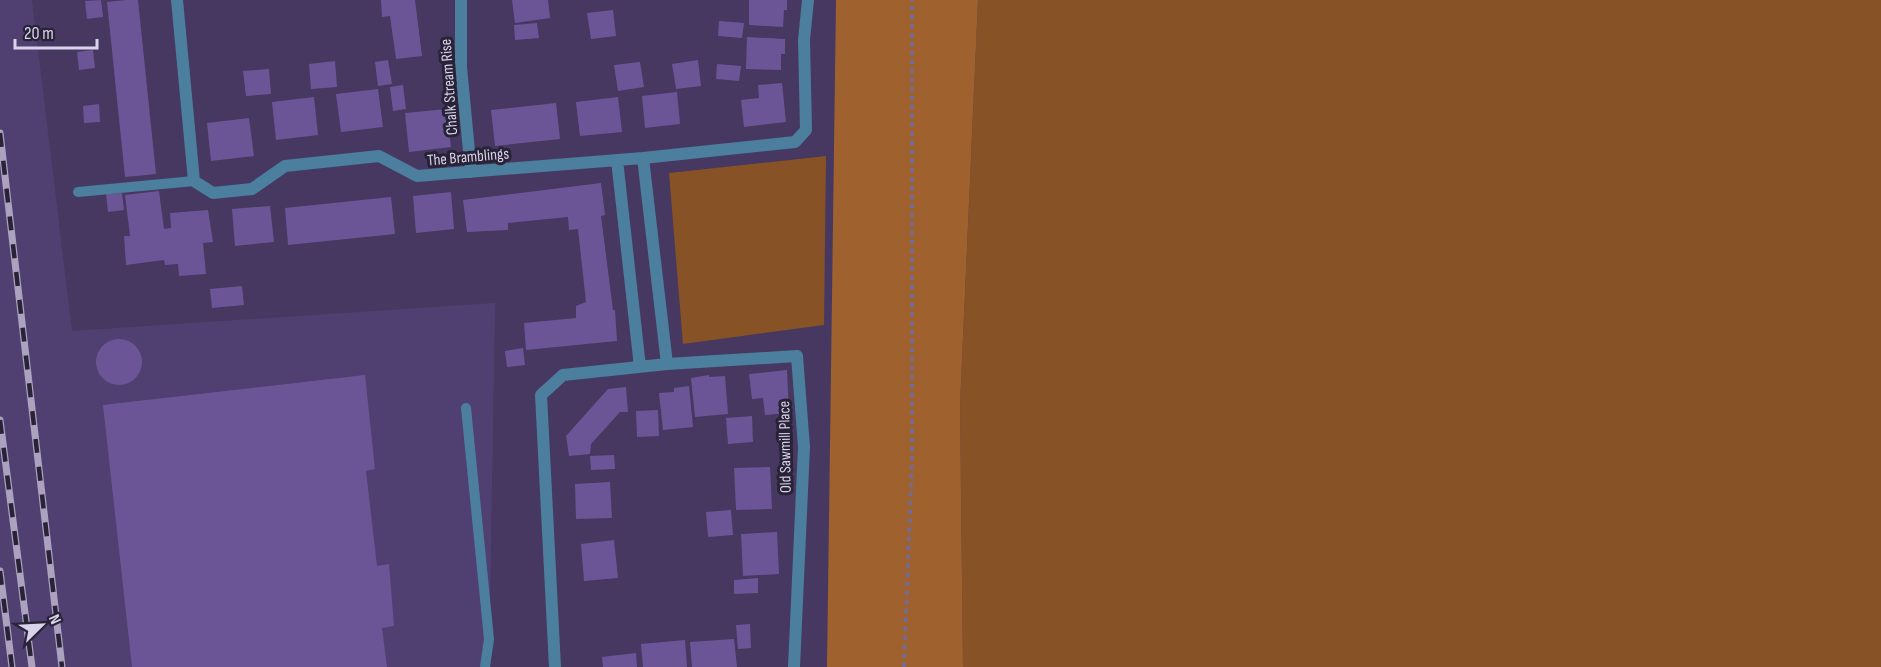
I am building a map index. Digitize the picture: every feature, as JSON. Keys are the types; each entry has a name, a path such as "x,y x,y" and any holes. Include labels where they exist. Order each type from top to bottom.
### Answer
{"street":[{"path":"177,0 194,181"},
{"name":"Chalk Stream Rise","path":"461,0 461,67 471,172"},
{"name":"The Bramblings","path":"194,181 213,193 252,189 285,166 380,156 417,176 643,158 795,141 806,130 804,40 808,0"},
{"path":"643,158 667,364"},
{"path":"617,160 640,367"},
{"name":"Old Sawmill Place","path":"555,667 541,395 563,375 667,364 797,356 804,447 794,667"}],"lane":[{"path":"78,192 194,181"},
{"path":"466,408 489,639 485,667"}],"path":[{"path":"904,667 912,461 912,0"}],"shaded area":[{"path":"0,0 32,0 72,331 495,303 489,667 0,667"},
{"path":"836,0 978,0 960,405 963,667 827,667"},
{"path":"978,0 1881,0 1881,667 963,667 960,405"},
{"path":"826,156 824,325 683,344 669,173"}],"building":[{"path":"101,0 103,17 87,19 85,1"},
{"path":"138,0 156,174 125,177 107,2"},
{"path":"381,0 415,0 422,56 396,59 390,16 382,17"},
{"path":"512,0 548,0 550,18 515,23"},
{"path":"749,0 787,0 783,27 749,25"},
{"path":"613,10 616,36 591,39 587,13"},
{"path":"719,21 744,23 742,38 718,36"},
{"path":"537,23 539,38 515,40 514,25"},
{"path":"747,37 785,39 785,54 781,54 781,70 746,69"},
{"path":"93,50 95,68 79,70 77,52"},
{"path":"388,60 392,84 378,86 375,62"},
{"path":"698,60 701,86 676,89 672,64"},
{"path":"335,61 337,87 311,89 309,64"},
{"path":"640,62 644,87 618,91 614,65"},
{"path":"717,64 741,66 739,81 716,79"},
{"path":"269,69 271,94 246,96 243,71"},
{"path":"782,83 786,122 744,127 741,100 759,98 758,85"},
{"path":"403,85 406,109 393,111 390,87"},
{"path":"378,89 383,127 341,132 336,94"},
{"path":"677,92 680,124 645,128 642,96"},
{"path":"314,97 318,135 276,140 272,102"},
{"path":"618,97 622,132 580,136 576,102"},
{"path":"556,103 560,139 495,146 491,110"},
{"path":"99,104 100,122 84,123 83,106"},
{"path":"447,109 451,147 409,152 405,113"},
{"path":"249,118 254,156 211,161 207,123"},
{"path":"601,183 605,215 601,216 613,310 615,310 617,341 526,350 524,323 576,318 576,306 586,302 578,229 569,230 568,217 508,223 508,230 467,232 463,200"},
{"path":"159,191 164,229 171,228 170,213 208,210 213,242 203,243 206,274 179,276 178,264 165,265 164,260 126,265 124,236 130,236 125,195"},
{"path":"451,192 454,229 416,233 413,196"},
{"path":"122,193 124,210 108,212 106,194"},
{"path":"391,197 395,234 288,245 285,208"},
{"path":"270,206 274,242 235,246 232,209"},
{"path":"242,286 244,305 212,308 210,289"},
{"path":"119,339 135,346 142,362 135,378 119,385 103,378 96,362 103,346"},
{"path":"523,348 525,365 507,367 505,351"},
{"path":"787,370 789,413 765,415 763,398 752,399 749,374"},
{"path":"365,375 375,469 366,471 377,566 389,564 394,626 382,628 387,667 132,667 103,405"},
{"path":"709,375 709,377 725,376 728,414 695,417 691,378"},
{"path":"689,386 693,427 663,430 659,393 674,392 674,388"},
{"path":"626,387 628,412 620,412 591,444 590,454 569,456 566,436 608,389"},
{"path":"658,410 659,436 637,437 636,411"},
{"path":"752,416 753,442 728,444 726,418"},
{"path":"614,455 615,469 591,470 590,456"},
{"path":"770,467 772,509 736,510 734,468"},
{"path":"610,482 612,518 576,519 575,484"},
{"path":"731,510 733,535 708,537 706,512"},
{"path":"777,532 779,574 743,576 741,534"},
{"path":"614,540 618,578 584,581 581,544"},
{"path":"758,578 758,593 734,594 734,580"},
{"path":"750,624 751,648 738,649 736,625"},
{"path":"734,639 737,667 692,667 690,642"},
{"path":"685,640 687,667 643,667 641,644"},
{"path":"636,653 637,667 603,667 602,657"}],"railway":[{"path":"0,133 62,667"},
{"path":"0,420 32,667"},
{"path":"0,571 12,667"}]}
